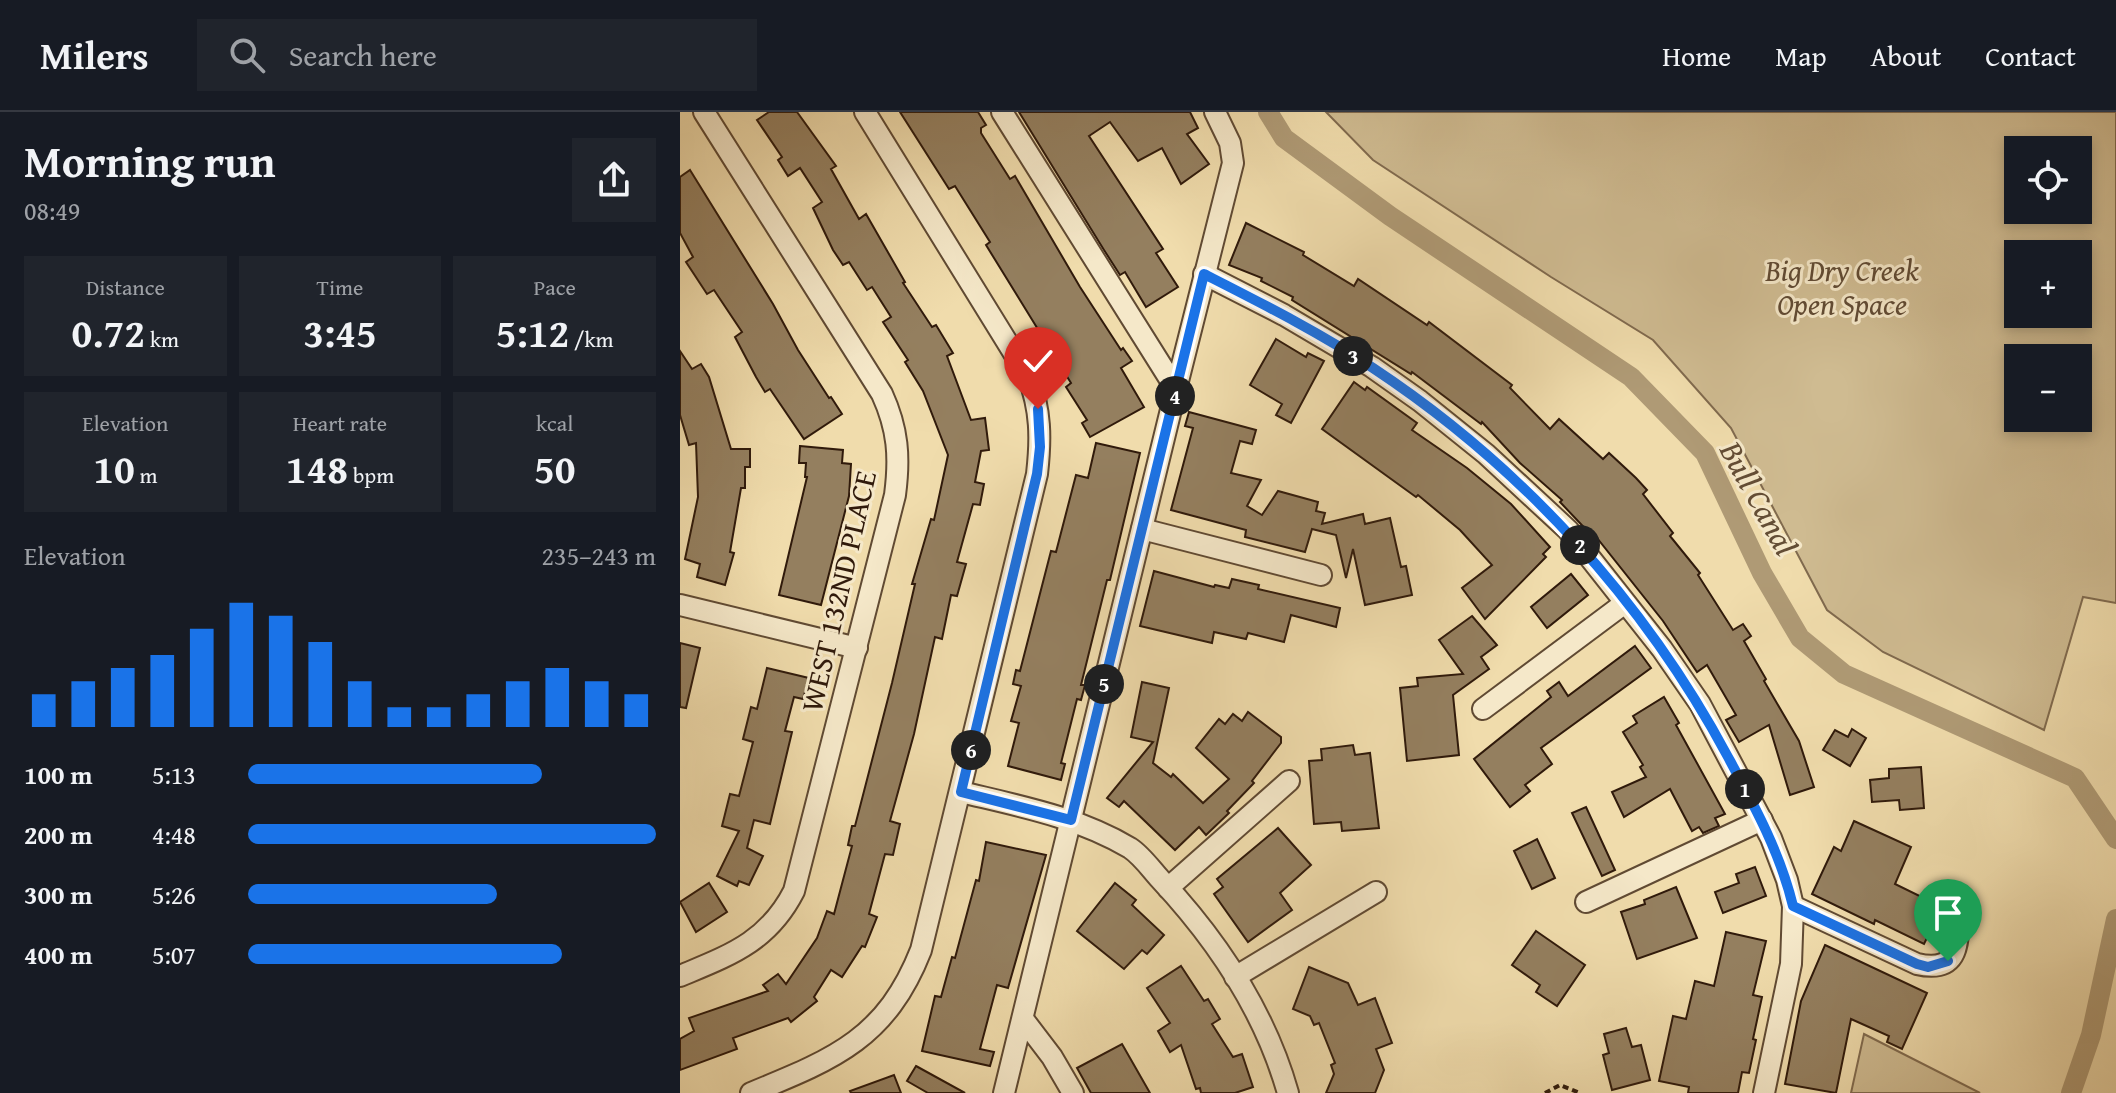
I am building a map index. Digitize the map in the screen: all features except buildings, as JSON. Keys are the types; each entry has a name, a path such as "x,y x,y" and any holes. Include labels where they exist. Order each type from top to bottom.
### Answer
{"street":[{"name":"WEST 132ND PLACE","path":"680,976 741,950 761,935 786,907 800,872 895,495 899,451 893,417 882,394 704,112"},
{"path":"751,1093 839,1054 861,1039 904,989 921,950 1037,474 1040,447 1038,409 1028,376 865,112"},
{"path":"1002,112 1176,389"},
{"path":"1004,1093 1233,163 1230,143 1215,112"},
{"path":"1204,274 1284,315 1372,367 1420,401 1524,487 1568,530 1662,649 1700,704 1762,820 1787,880 1793,906 1791,964 1764,1093"},
{"path":"1142,529 1321,575"},
{"path":"1483,709 1625,603"},
{"path":"680,605 857,648"},
{"path":"1168,888 1289,781"},
{"path":"961,792 1071,820 1133,850 1211,941 1235,977 1269,1036 1288,1093"},
{"path":"1586,902 1762,820"},
{"path":"1235,977 1376,892"},
{"path":"1793,906 1928,967 1943,964 1956,950 1959,942 1958,917"},
{"path":"1023,1019 1052,1057 1073,1093"}],"path":[{"path":"1545,1093 1560,1085 1580,1093"}],"green space":[{"name":"Big Dry Creek Open Space","path":"1326,112 2116,112 2116,603 2083,597 2044,730 1883,652 1827,610 1731,428 1653,340 1373,160"},
{"path":"1864,1034 1980,1093 1851,1093"}],"waterway":[{"name":"Bull Canal","path":"1268,112 1284,138 1390,216 1631,377 1705,453 1762,573 1800,638 1844,674 2075,778 2116,839"},
{"name":"Bull Canal","path":"2071,1093 2091,1035 2116,919"}],"route":[{"path":"1038,409 1040,447 1037,474 961,792 1071,820 1204,274 1284,315 1372,367 1486,454 1568,530 1662,649 1700,704 1771,838 1793,906 1917,964 1928,967 1948,961"}]}
